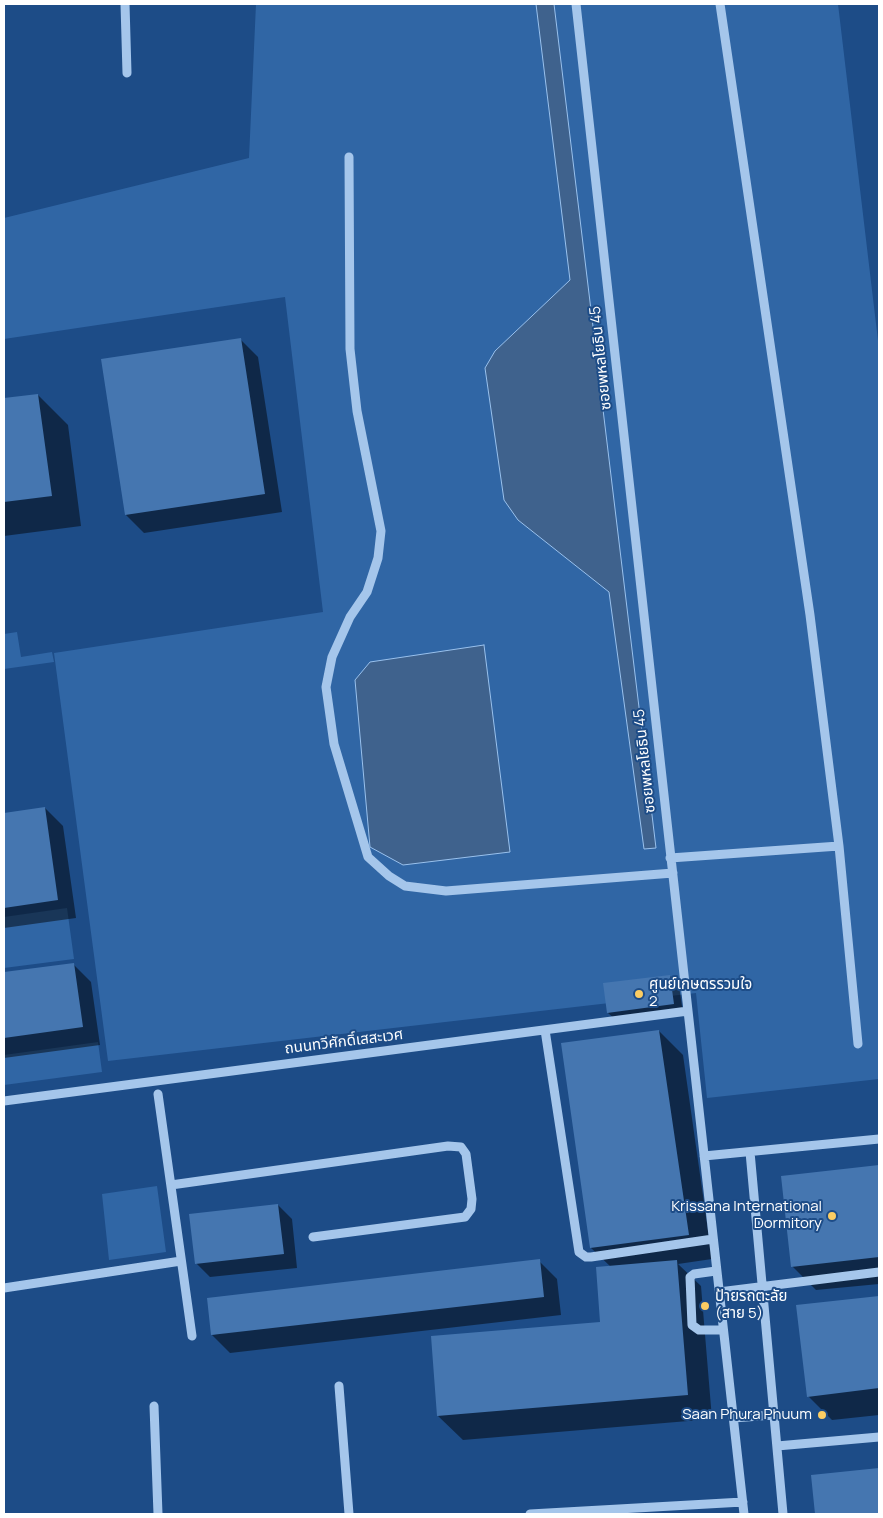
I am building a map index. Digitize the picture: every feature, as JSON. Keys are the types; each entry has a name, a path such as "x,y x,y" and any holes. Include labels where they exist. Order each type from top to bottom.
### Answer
{"street":[{"path":"125,4 127,73"},
{"name":"ซอยพหลโยธิน 45","path":"576,4 744,1514"},
{"path":"720,4 810,616 839,846 858,1044"},
{"path":"349,157 350,349 357,411 381,531 378,558 367,592 350,617 332,657 326,687 334,744 368,857 389,876 405,886 446,891 673,873"},
{"path":"670,858 839,846"},
{"name":"ถนนทวีศักดิ์เสสะเวศ","path":"4,1100 688,1011"},
{"path":"545,1030 579,1252 586,1257 591,1257 713,1239"},
{"path":"158,1094 192,1336"},
{"path":"704,1156 879,1139"},
{"path":"170,1185 448,1146 461,1147 466,1154 472,1199 471,1209 465,1217 313,1237"},
{"path":"750,1152 782,1514"},
{"path":"4,1288 181,1261"},
{"path":"716,1270 694,1274 690,1277 692,1325 699,1330 723,1330"},
{"path":"719,1292 879,1272"},
{"path":"339,1386 349,1514"},
{"path":"154,1406 158,1514"},
{"path":"733,1418 773,1415"},
{"path":"777,1446 879,1437"},
{"path":"530,1514 742,1502"}],"shaded area":[{"path":"256,4 838,4 879,349 879,1079 707,1098 696,993 108,1061 54,653 323,612 285,297 4,339 4,218 249,158"},
{"path":"536,4 554,4 656,848 644,849 609,592 518,520 504,500 485,368 495,351 570,280"},
{"path":"17,632 21,657 52,652 54,662 4,669 4,634"},
{"path":"484,645 510,852 403,865 370,847 355,680 370,662"},
{"path":"67,908 74,959 4,968 4,917"},
{"path":"98,1042 102,1072 4,1085 4,1055"},
{"path":"157,1186 166,1252 109,1260 102,1194"}],"building":[{"path":"241,338 265,494 125,515 101,359"},
{"path":"38,394 52,496 4,502 4,398"},
{"path":"45,807 58,900 4,908 4,813"},
{"path":"74,963 83,1027 4,1038 4,972"},
{"name":"ศูนย์เกษตรรวมใจ 2","path":"670,975 674,1004 607,1013 603,983"},
{"path":"659,1030 689,1235 590,1248 561,1043"},
{"name":"Krissana International Dormitory","path":"879,1165 879,1257 791,1267 781,1176"},
{"path":"278,1204 284,1254 195,1264 189,1214"},
{"path":"540,1259 544,1297 211,1335 207,1298"},
{"path":"677,1260 688,1395 437,1416 431,1336 600,1322 596,1267"},
{"path":"879,1296 879,1388 807,1397 796,1305"},
{"path":"879,1468 879,1514 815,1514 811,1475"}],"place":[{"name":"ศูนย์เกษตรรวมใจ 2","path":"639,994"},
{"name":"Krissana International Dormitory","path":"832,1216"},
{"name":"ป้ายรถตะลัย (สาย 5)","path":"705,1306"},
{"name":"Saan Phura Phuum","path":"822,1415"}]}
